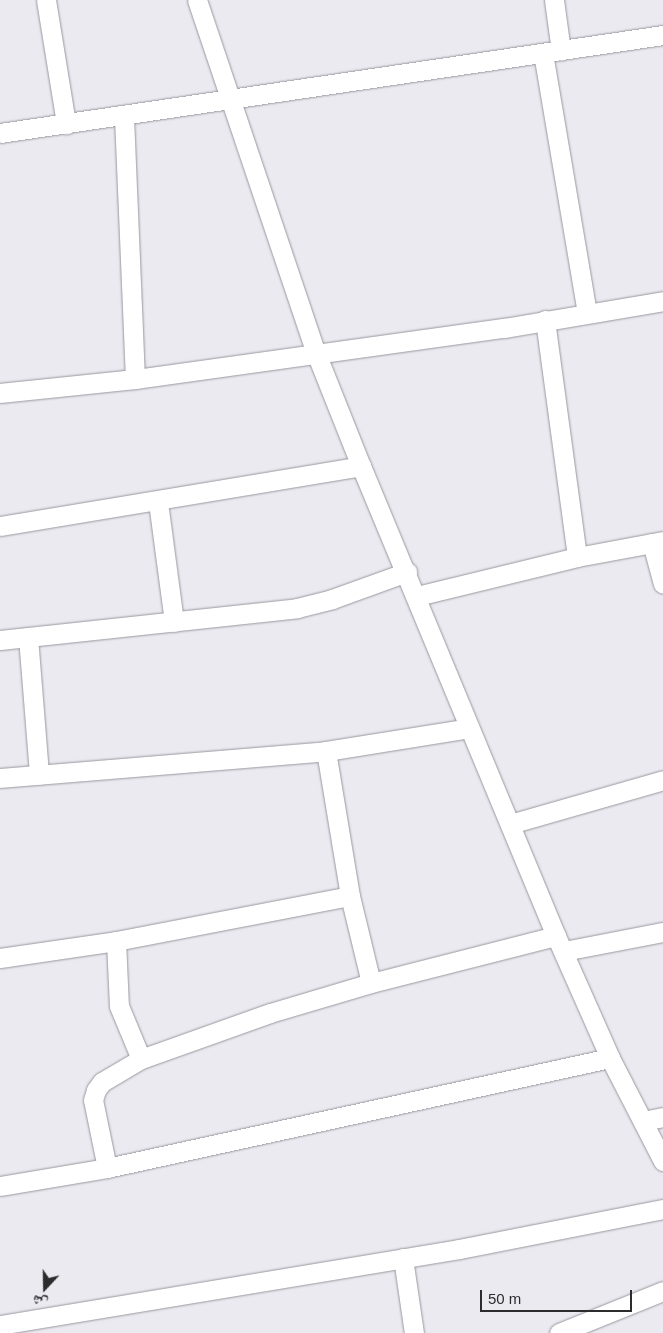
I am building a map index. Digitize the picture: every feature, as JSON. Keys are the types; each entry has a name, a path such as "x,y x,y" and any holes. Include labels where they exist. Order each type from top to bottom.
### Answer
{"street":[{"path":"46,0 66,124"},
{"path":"197,0 316,353 361,466 417,596 469,728 560,943 610,1058 663,1161"},
{"path":"554,0 552,52 587,312"},
{"path":"0,133 232,101 663,35"},
{"path":"124,116 135,379"},
{"path":"0,393 135,379 545,320 663,300"},
{"path":"545,320 577,558"},
{"path":"0,526 158,502 361,466"},
{"path":"158,502 174,622"},
{"path":"417,596 577,558 658,542 663,584"},
{"path":"0,640 297,608 332,600 406,572"},
{"path":"28,637 39,775"},
{"path":"0,778 326,752 469,728"},
{"path":"326,752 350,896 370,983"},
{"path":"510,824 663,780"},
{"path":"0,958 116,941 350,896"},
{"path":"107,1168 93,1100 96,1090 102,1082 141,1059 270,1013 370,983 560,943 663,932"},
{"path":"116,941 119,1006 141,1059"},
{"path":"0,1186 107,1168 610,1058"},
{"path":"643,1122 663,1118"},
{"path":"0,1325 403,1258 585,1226 663,1209"},
{"path":"403,1258 414,1333"},
{"path":"559,1333 663,1291"}]}
